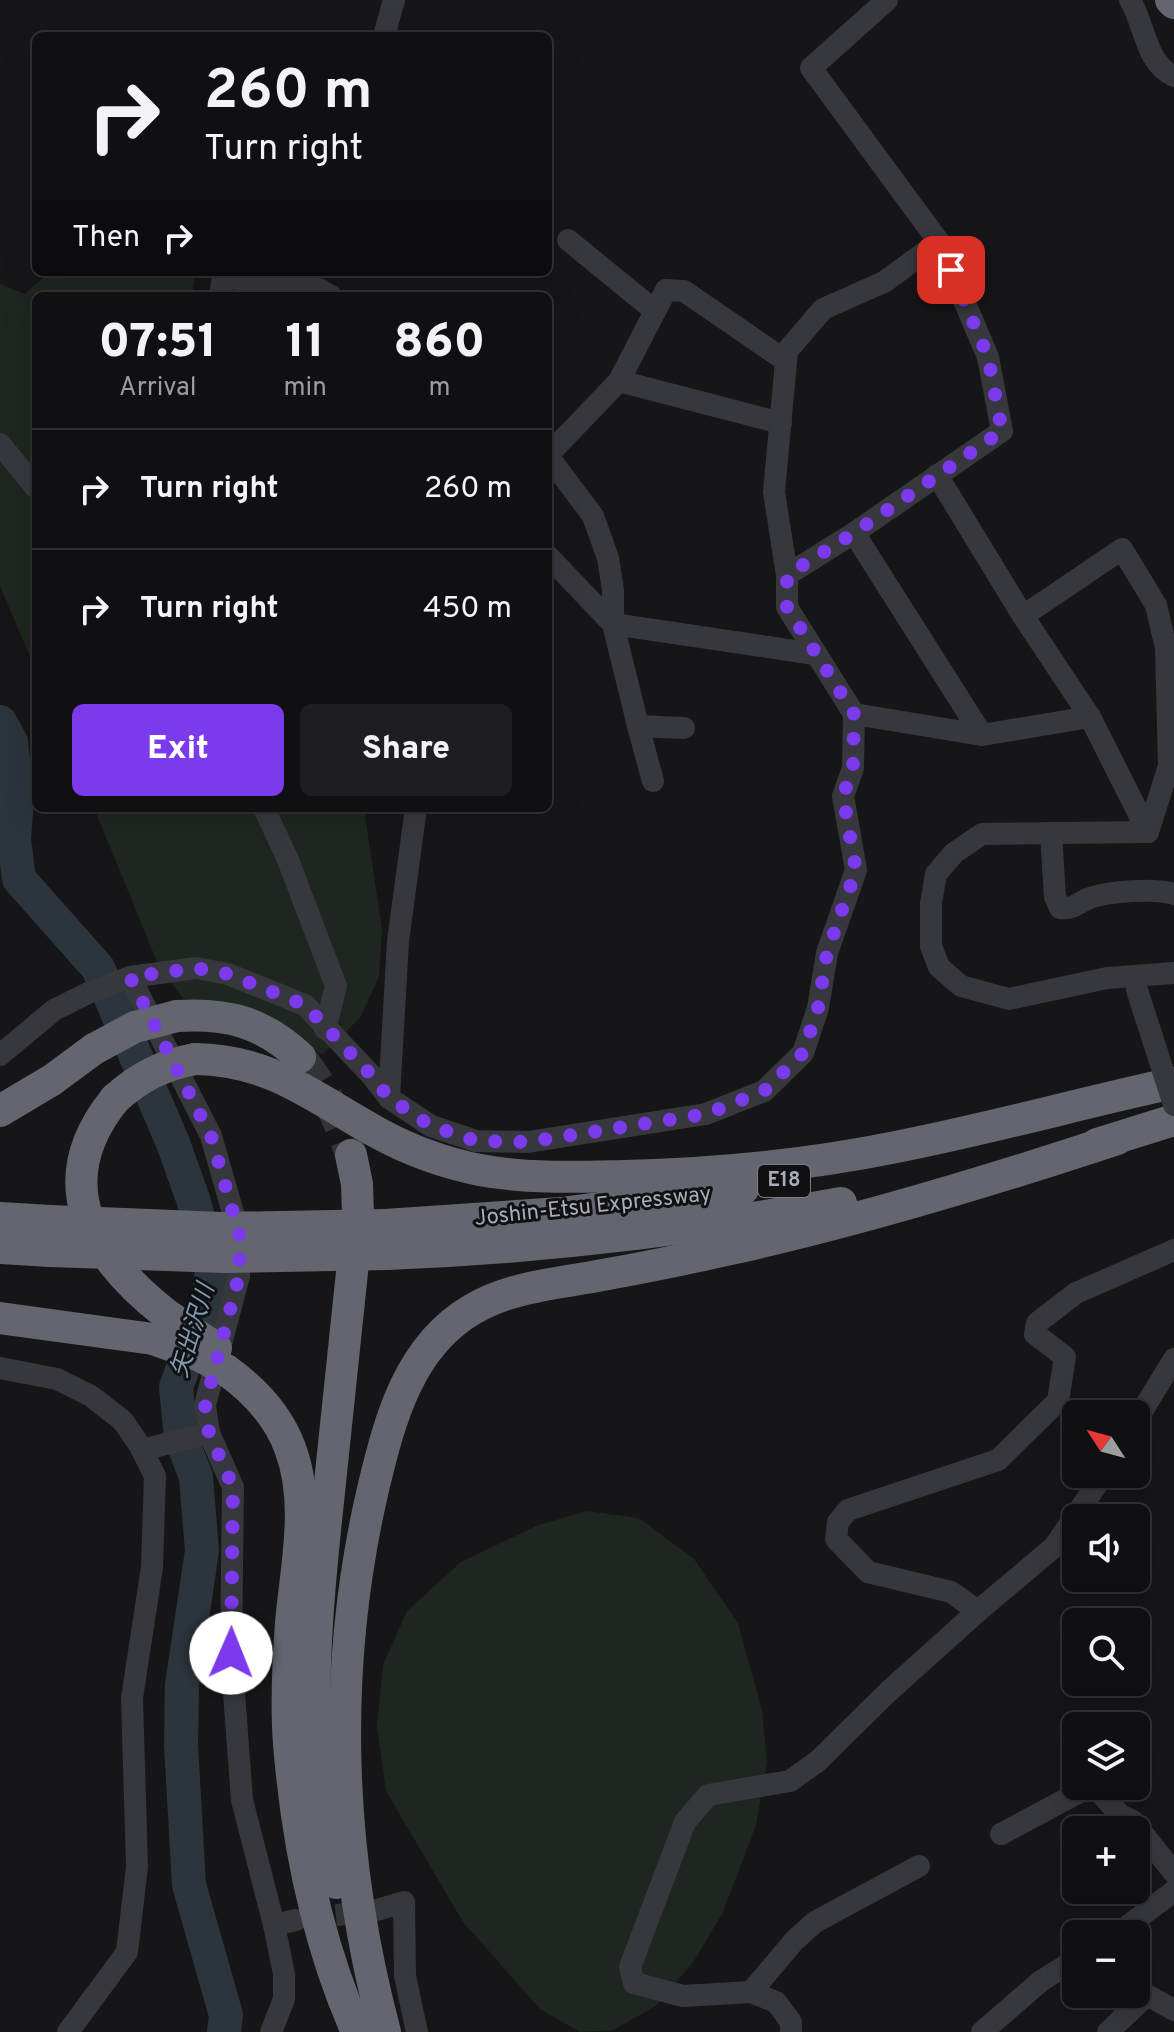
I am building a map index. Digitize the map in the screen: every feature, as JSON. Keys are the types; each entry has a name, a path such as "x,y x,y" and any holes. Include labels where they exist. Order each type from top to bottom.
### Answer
{"highway":[{"path":"0,1111 52,1080 94,1049 135,1027 177,1016 201,1014 254,1024 279,1038 300,1057"},
{"path":"160,1327 114,1266 86,1218 81,1194 81,1169 88,1144 101,1117 115,1099 131,1084 154,1071 195,1059 241,1063 265,1070 380,1134 440,1159 506,1175 543,1177 658,1175 784,1165 896,1147 1174,1085"},
{"name":"Joshin-Etsu Expressway","path":"386,1240 746,1189 978,1140 1174,1085"},
{"name":"Joshin-Etsu Expressway","path":"0,1248 50,1236 221,1228 386,1240 564,1244 754,1219 873,1197 1117,1139 1174,1120"},
{"path":"384,2032 371,1980 352,1869 344,1744 345,1679 359,1558 384,1444 411,1374 427,1349 471,1310 499,1296 532,1287 665,1264 804,1232 1007,1176 1117,1139"},
{"path":"351,1155 357,1184 358,1215 315,1640 315,1752 331,1863 362,1977 384,2032"},
{"name":"Joshin-Etsu Expressway","path":"0,1218 50,1236"},
{"path":"0,1318 160,1327 249,1375 281,1421 291,1449 300,1509 289,1684 289,1740 294,1792 301,1848 324,1941 357,2032"}],"street":[{"path":"385,32 394,0"},
{"path":"787,575 1002,431 988,357 939,242 811,68 887,0"},
{"path":"1130,0 1137,11 1152,56 1165,72 1174,76"},
{"path":"568,240 655,311"},
{"path":"0,1055 54,1010 88,993 123,979 196,968 228,974 305,1005 389,1098 431,1126 476,1141 528,1142 706,1114 764,1091 803,1053 818,1008 827,953 856,870 843,796 853,768 854,714 787,607 787,575 774,492 787,351 823,309 884,282 939,242"},
{"path":"221,292 223,277 323,288"},
{"path":"552,452 619,381 666,290 684,291 786,361"},
{"path":"619,381 781,423"},
{"path":"0,444 32,483"},
{"path":"552,461 593,516 608,558 613,590 613,624 653,781"},
{"path":"937,475 1023,616 1090,717 1148,832"},
{"path":"854,533 982,735"},
{"path":"1023,616 1122,549 1156,605 1166,648 1169,766 1148,832"},
{"path":"552,560 613,624 815,654"},
{"path":"854,714 982,735 1090,717"},
{"path":"638,726 684,728"},
{"path":"266,812 288,860 336,986 325,1029"},
{"path":"389,1098 398,941 415,812"},
{"path":"1148,832 982,834 954,853 936,874 931,903 931,946 939,967 961,986 1009,999 1135,982 1174,973"},
{"path":"1051,833 1055,897 1060,908 1071,910 1089,898 1114,893 1174,894"},
{"path":"123,979 211,1136 240,1237 239,1276 205,1405 203,1434 233,1487 231,1653 242,1800 285,1922 284,1999 271,2032"},
{"path":"1135,982 1174,1105"},
{"path":"978,1611 951,1592 868,1572 836,1539 838,1522 848,1510 998,1460 1058,1401 1065,1357 1035,1334 1037,1323 1076,1293 1174,1250"},
{"path":"1149,1400 1174,1359"},
{"path":"0,1368 57,1379 91,1396 123,1421 148,1448 155,1476 152,1567 132,1698 137,1867 127,1952 68,2032"},
{"path":"148,1448 203,1434"},
{"path":"791,2032 791,2022 776,2002 751,1992 683,1996 634,1983 630,1967 685,1822 708,1795 790,1781 818,1761 888,1692 1054,1547 1094,1488"},
{"path":"1001,1834 1089,1787 1098,1790 1120,1815 1133,1821 1174,1873"},
{"path":"751,1992 794,1941 815,1922 919,1866"},
{"path":"1136,1920 1174,1891"},
{"path":"377,1910 404,1902 405,1976 417,2032"},
{"path":"982,2032 1041,1981 1062,1968"},
{"path":"1108,2032 1147,1995 1174,2010"}],"shaded area":[{"path":"45,276 195,276 193,292 32,292 32,662 0,586 0,284 25,294"},
{"path":"96,812 365,812 382,930 379,977 360,1018 322,1055 283,1025 232,1004 184,999 160,969"},
{"path":"586,1511 639,1518 694,1559 738,1623 762,1710 767,1762 756,1825 723,1912 694,1961 656,2006 613,2030 580,2032 540,2009 463,1922 386,1791 377,1727 383,1665 407,1611 461,1562 536,1526"}],"waterway":[{"name":"矢出沢川","path":"0,722 11,742 17,798 14,839 19,879 98,968 173,1143 194,1202 212,1270 208,1299 176,1387 181,1438 196,1477 202,1551 182,1685 181,1745 189,1885 226,2015 224,2032"}],"tunnel":[{"path":"300,1057 330,1103 351,1155"},
{"path":"303,1919 372,1911"}],"route":[{"path":"231,1653 233,1487 209,1433 205,1405 239,1276 240,1237 211,1136 130,977 196,968 228,974 305,1005 389,1098 431,1126 476,1141 528,1142 706,1114 764,1091 803,1053 818,1008 827,953 856,870 843,796 853,768 854,714 787,607 787,575 1002,431 988,357 951,270"}]}
